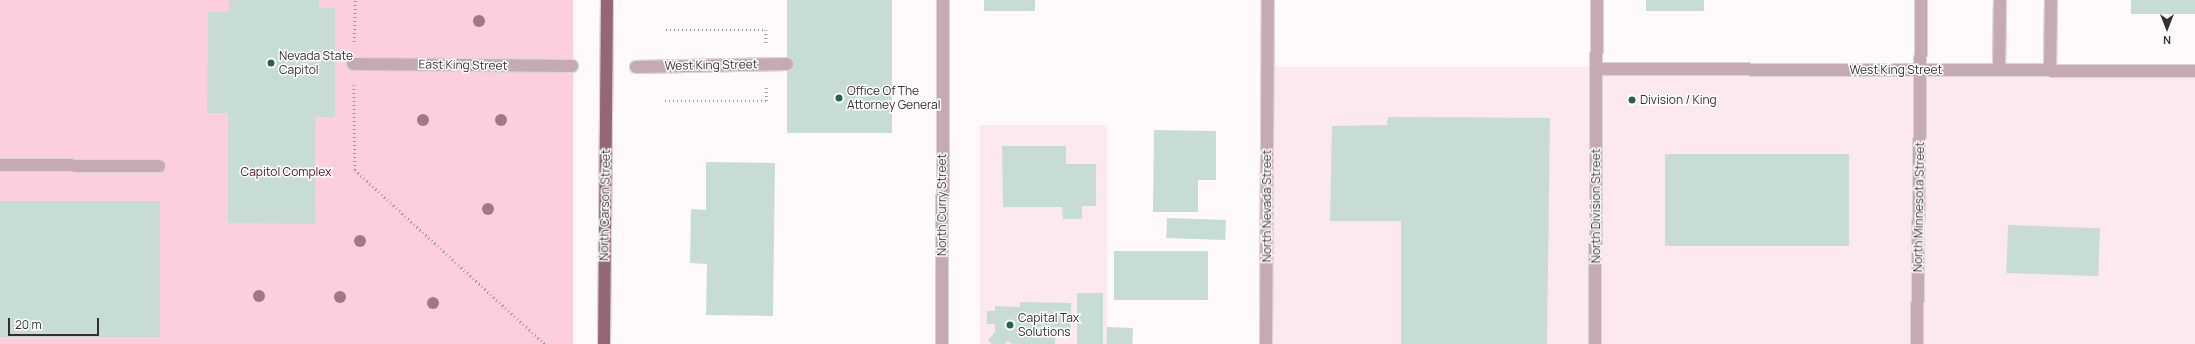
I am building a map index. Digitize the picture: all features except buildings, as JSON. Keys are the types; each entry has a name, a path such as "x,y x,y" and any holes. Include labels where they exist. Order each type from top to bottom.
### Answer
{"main road":[{"name":"North Carson Street","path":"604,344 607,0"}],"street":[{"name":"North Curry Street","path":"942,344 943,0"},
{"name":"North Nevada Street","path":"1266,344 1269,67 1268,0"},
{"name":"North Division Street","path":"1595,344 1597,0"},
{"name":"North Minnesota Street","path":"1917,344 1921,0"},
{"path":"1999,70 2000,0"},
{"path":"2050,70 2051,0"},
{"name":"East King Street","path":"353,64 572,66"},
{"name":"West King Street","path":"636,67 787,64"},
{"name":"West King Street","path":"1597,69 2195,70"},
{"path":"0,165 159,166"}],"path":[{"path":"355,0 353,64 355,170 544,344"}],"shaded area":[{"path":"1269,67 2195,67 2195,344 1269,344"},
{"path":"980,125 1107,125 1107,344 980,344"}],"green space":[{"name":"Capitol Complex","path":"0,0 573,0 573,344 0,344"}],"place":[{"name":"Nevada State Capitol","path":"271,63"},
{"name":"Office Of The Attorney General","path":"839,98"},
{"name":"Division / King","path":"1632,100"},
{"name":"Capital Tax Solutions","path":"1010,325"}]}
